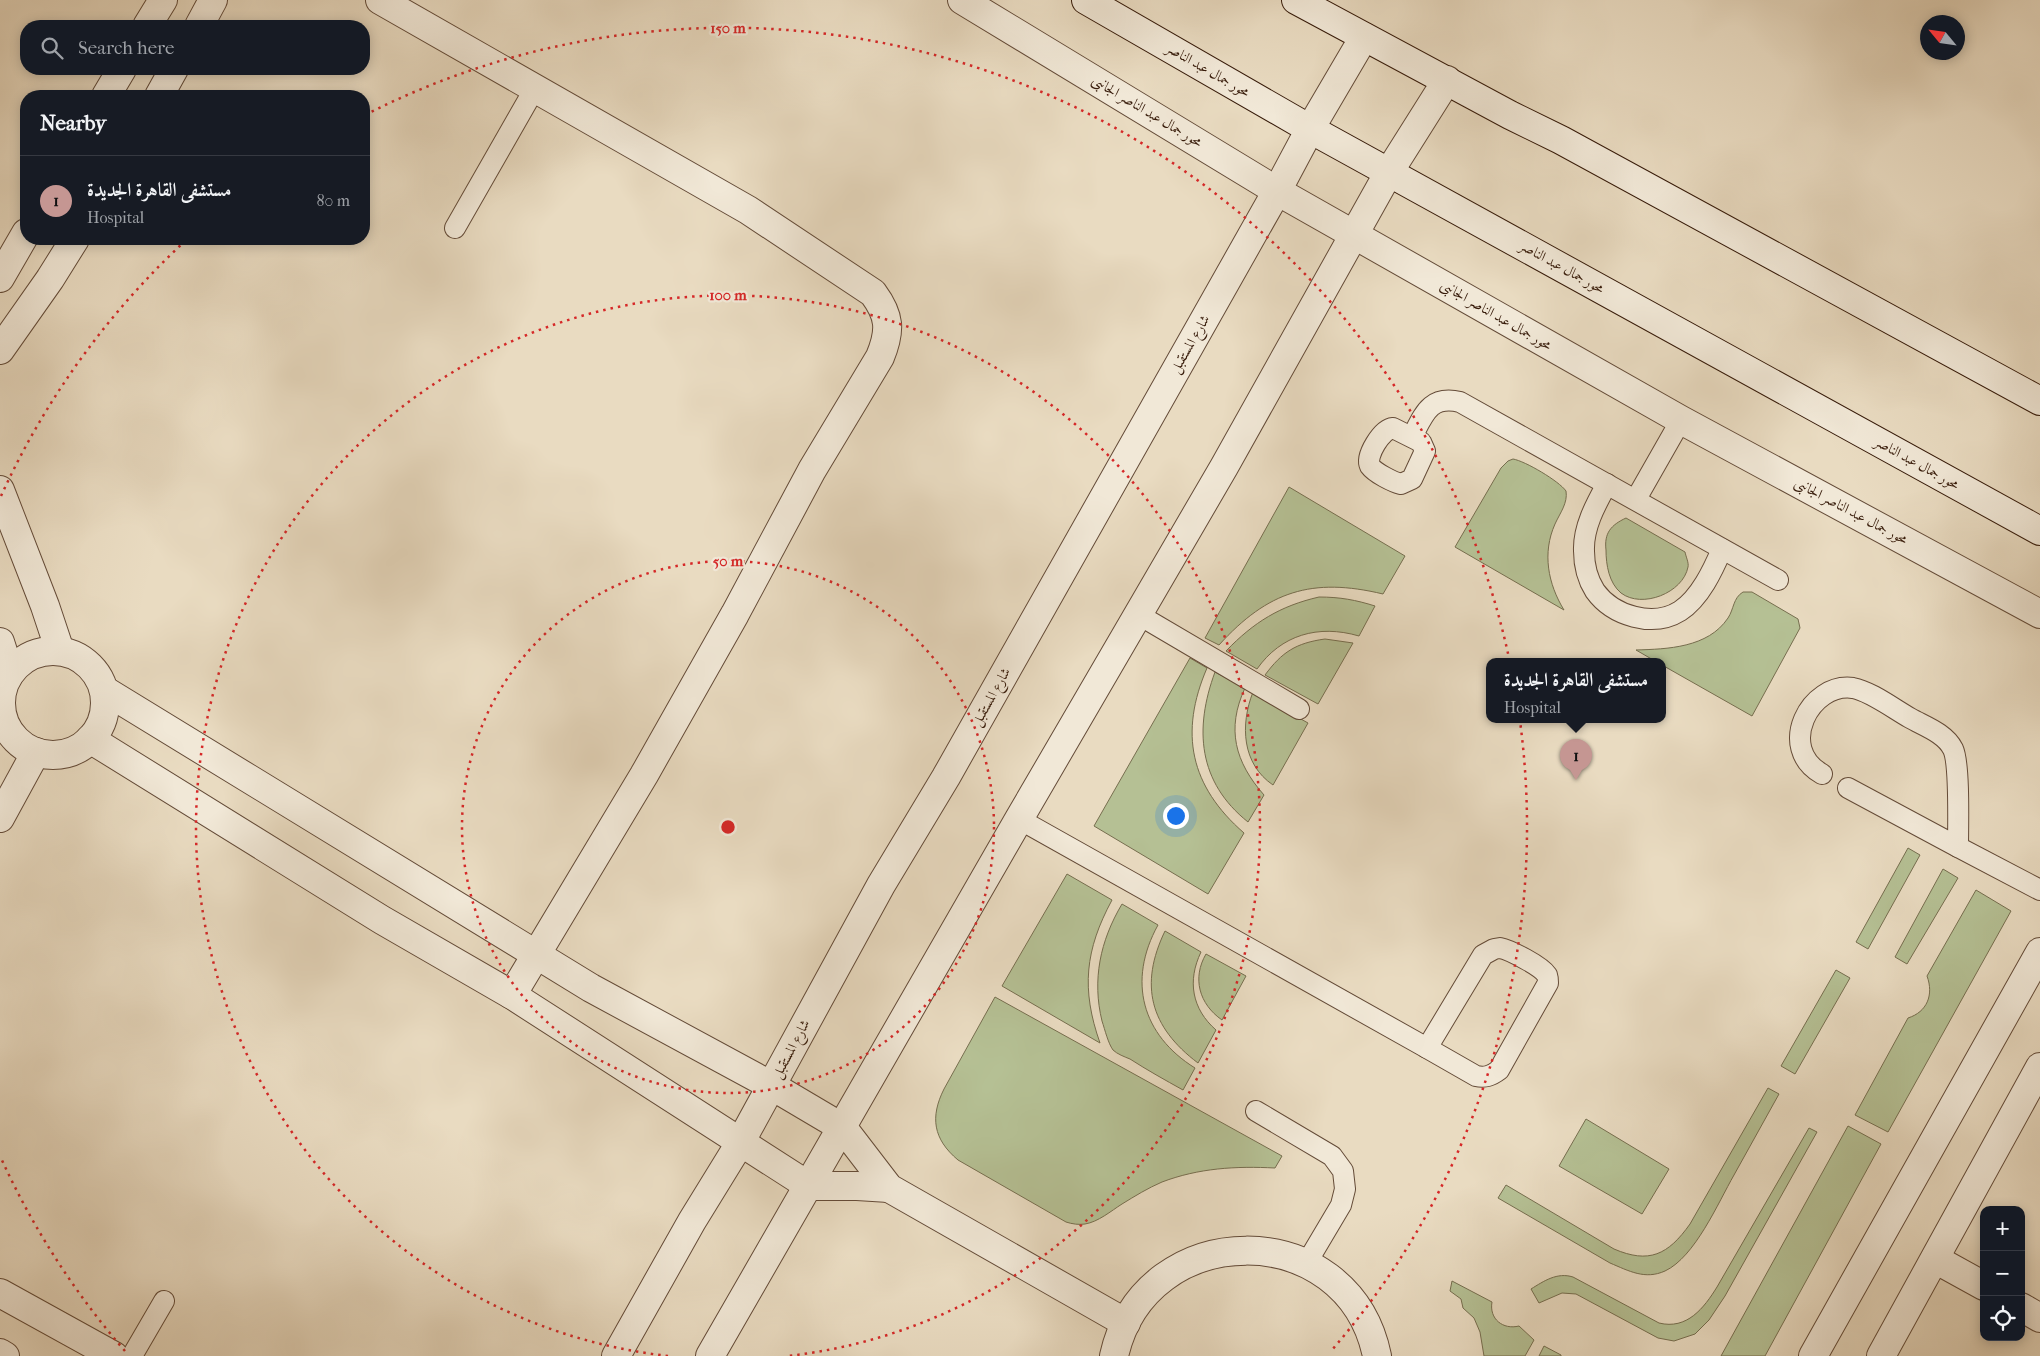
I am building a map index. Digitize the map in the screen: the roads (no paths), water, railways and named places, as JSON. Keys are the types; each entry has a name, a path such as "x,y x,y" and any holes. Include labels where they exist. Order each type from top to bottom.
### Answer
{"street":[{"path":"151,20 163,0"},
{"path":"202,20 214,0"},
{"path":"380,0 748,210 873,293 883,306 888,323 887,340 880,357 812,470 735,614 644,775 512,995"},
{"name":"محور جمال عبد الناصر الجانبى","path":"962,0 1277,191 1681,420 2040,614"},
{"name":"محور جمال عبد الناصر","path":"1086,0 1310,129 2040,530"},
{"path":"1296,0 1510,115 1562,140 2040,401"},
{"name":"شارع المستقبل","path":"616,1356 692,1221 740,1143 881,885 946,777 1277,191 1310,129 1364,37"},
{"path":"110,90 118,75"},
{"path":"162,90 171,75"},
{"path":"710,1356 843,1128 1019,819 1139,615 1354,234 1447,80"},
{"path":"0,278 20,243"},
{"path":"0,350 50,279 71,245"},
{"path":"0,490 60,650"},
{"path":"0,642 10,673"},
{"path":"60,650 75,655 88,664 98,676 104,690 104,716 98,729 90,739 71,752 47,755 36,752 18,741 10,732 1,714 2,692 10,673 20,662 32,655 60,650"},
{"path":"104,690 537,956 591,988 772,1086 843,1128 889,1188 1126,1323"},
{"path":"90,739 382,920 512,995 809,1186 889,1188"},
{"path":"0,818 36,752"},
{"path":"1813,1356 2040,952"},
{"path":"1881,1356 2040,1067"},
{"path":"1114,1356 1116,1344 1126,1323 1140,1301 1158,1282 1179,1267 1202,1257 1228,1251 1253,1250 1279,1254 1306,1264 1324,1275 1342,1290 1357,1309 1369,1330 1377,1356"},
{"path":"1935,1259 1980,1284"},
{"path":"0,1293 114,1356"},
{"path":"2025,1309 2040,1318"},
{"path":"0,1353 5,1356"}],"lane":[{"path":"455,228 535,88"},
{"path":"1412,437 1428,409 1443,400 1460,402 1778,580"},
{"path":"1636,499 1681,420"},
{"path":"1607,484 1591,516 1584,550 1586,568 1592,586 1604,601 1615,608 1640,618 1655,620 1669,617 1682,610 1701,588 1722,549"},
{"path":"1139,615 1299,709"},
{"path":"1822,774 1806,761 1799,741 1801,726 1816,702 1829,692 1845,688 1861,690 1942,736 1952,748 1956,764 1958,847"},
{"path":"1848,788 2040,890"},
{"path":"1019,819 1476,1076 1482,1077 1494,1074 1499,1070 1548,987 1547,975 1506,949 1488,951 1483,955 1427,1048"},
{"path":"1256,1111 1332,1156 1343,1171 1345,1189 1341,1205 1306,1264"},
{"path":"132,1356 164,1301"}],"place":[{"name":"مستشفى القاهرة الجديدة","path":"1576,780"}]}
